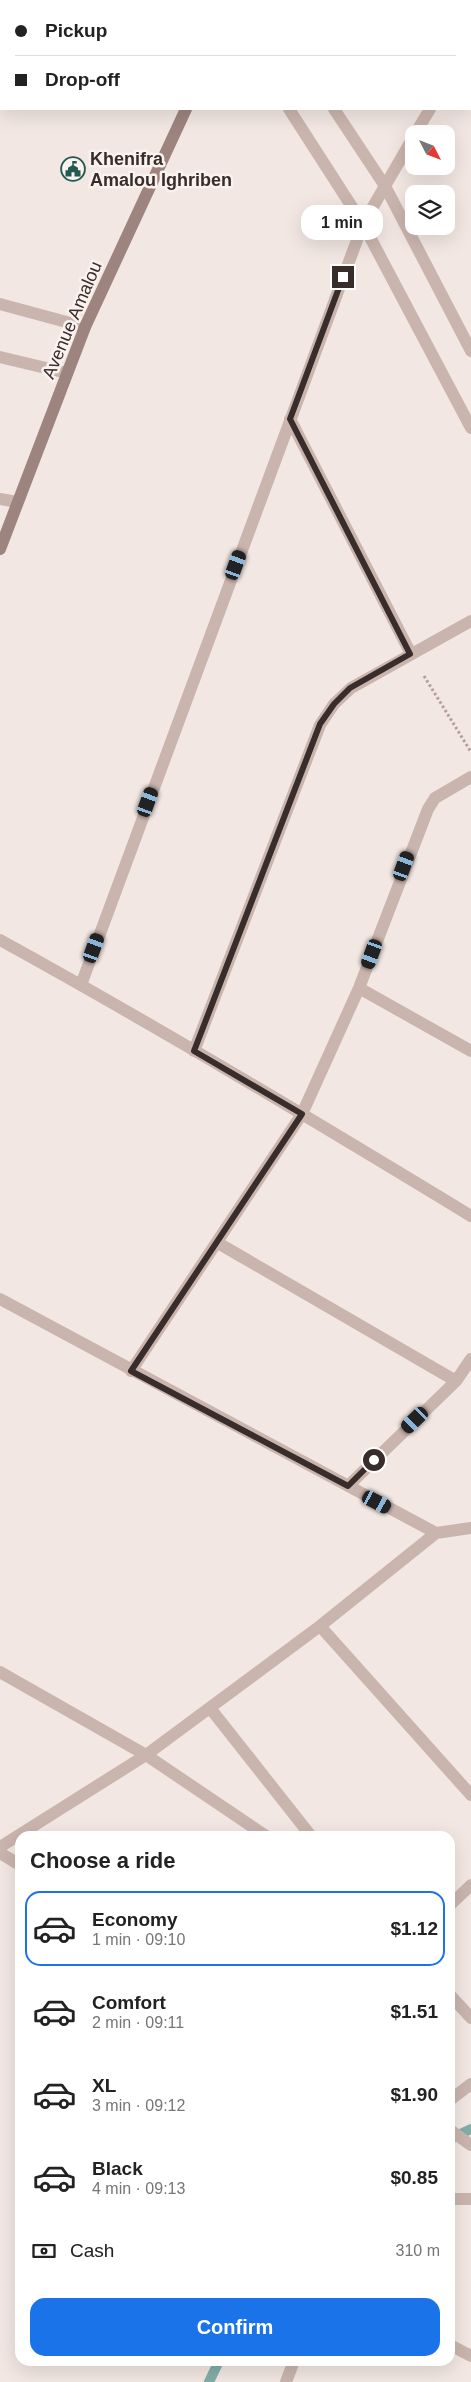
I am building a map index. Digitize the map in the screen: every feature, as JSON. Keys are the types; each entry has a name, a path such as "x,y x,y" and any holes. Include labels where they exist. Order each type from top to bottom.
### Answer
{"main road":[{"name":"Avenue Amalou","path":"0,549 85,327 186,110"}],"street":[{"path":"289,110 364,224 471,428"},
{"path":"335,110 385,186 471,350"},
{"path":"420,125 429,110"},
{"path":"81,985 364,224 405,151"},
{"path":"0,304 85,327"},
{"path":"0,357 67,373"},
{"path":"290,419 410,654"},
{"path":"0,499 17,502"},
{"path":"194,1051 320,724 334,704 350,688 471,621"},
{"path":"131,1371 218,1243 302,1114 359,988 428,809 435,798 471,777"},
{"path":"0,940 302,1114 471,1216"},
{"path":"359,988 471,1051"},
{"path":"218,1243 456,1381"},
{"path":"0,1300 436,1533"},
{"path":"348,1486 456,1381 471,1359"},
{"path":"25,1831 146,1755 320,1626 436,1533 471,1528"},
{"path":"320,1626 471,1796"},
{"path":"0,1672 146,1755 259,1831"},
{"path":"210,1708 307,1831"},
{"path":"0,1847 15,1838"},
{"path":"0,1852 15,1862"},
{"path":"455,1900 471,1885"},
{"path":"455,2000 471,2018"},
{"path":"455,2096 471,2084"},
{"path":"455,2134 471,2145"},
{"path":"455,2199 471,2199"},
{"path":"455,2347 471,2356"},
{"path":"286,2382 292,2366"}],"path":[{"path":"410,654 471,752"}],"waterway":[{"path":"455,2137 471,2129"},
{"path":"209,2382 217,2366"}],"place":[{"name":"Khenifra Amalou Ighriben","path":"73,169"}],"route":[{"path":"343,277 290,419 410,654 350,688 334,704 320,724 194,1051 302,1114 218,1243 131,1371 348,1486 374,1460"}]}
